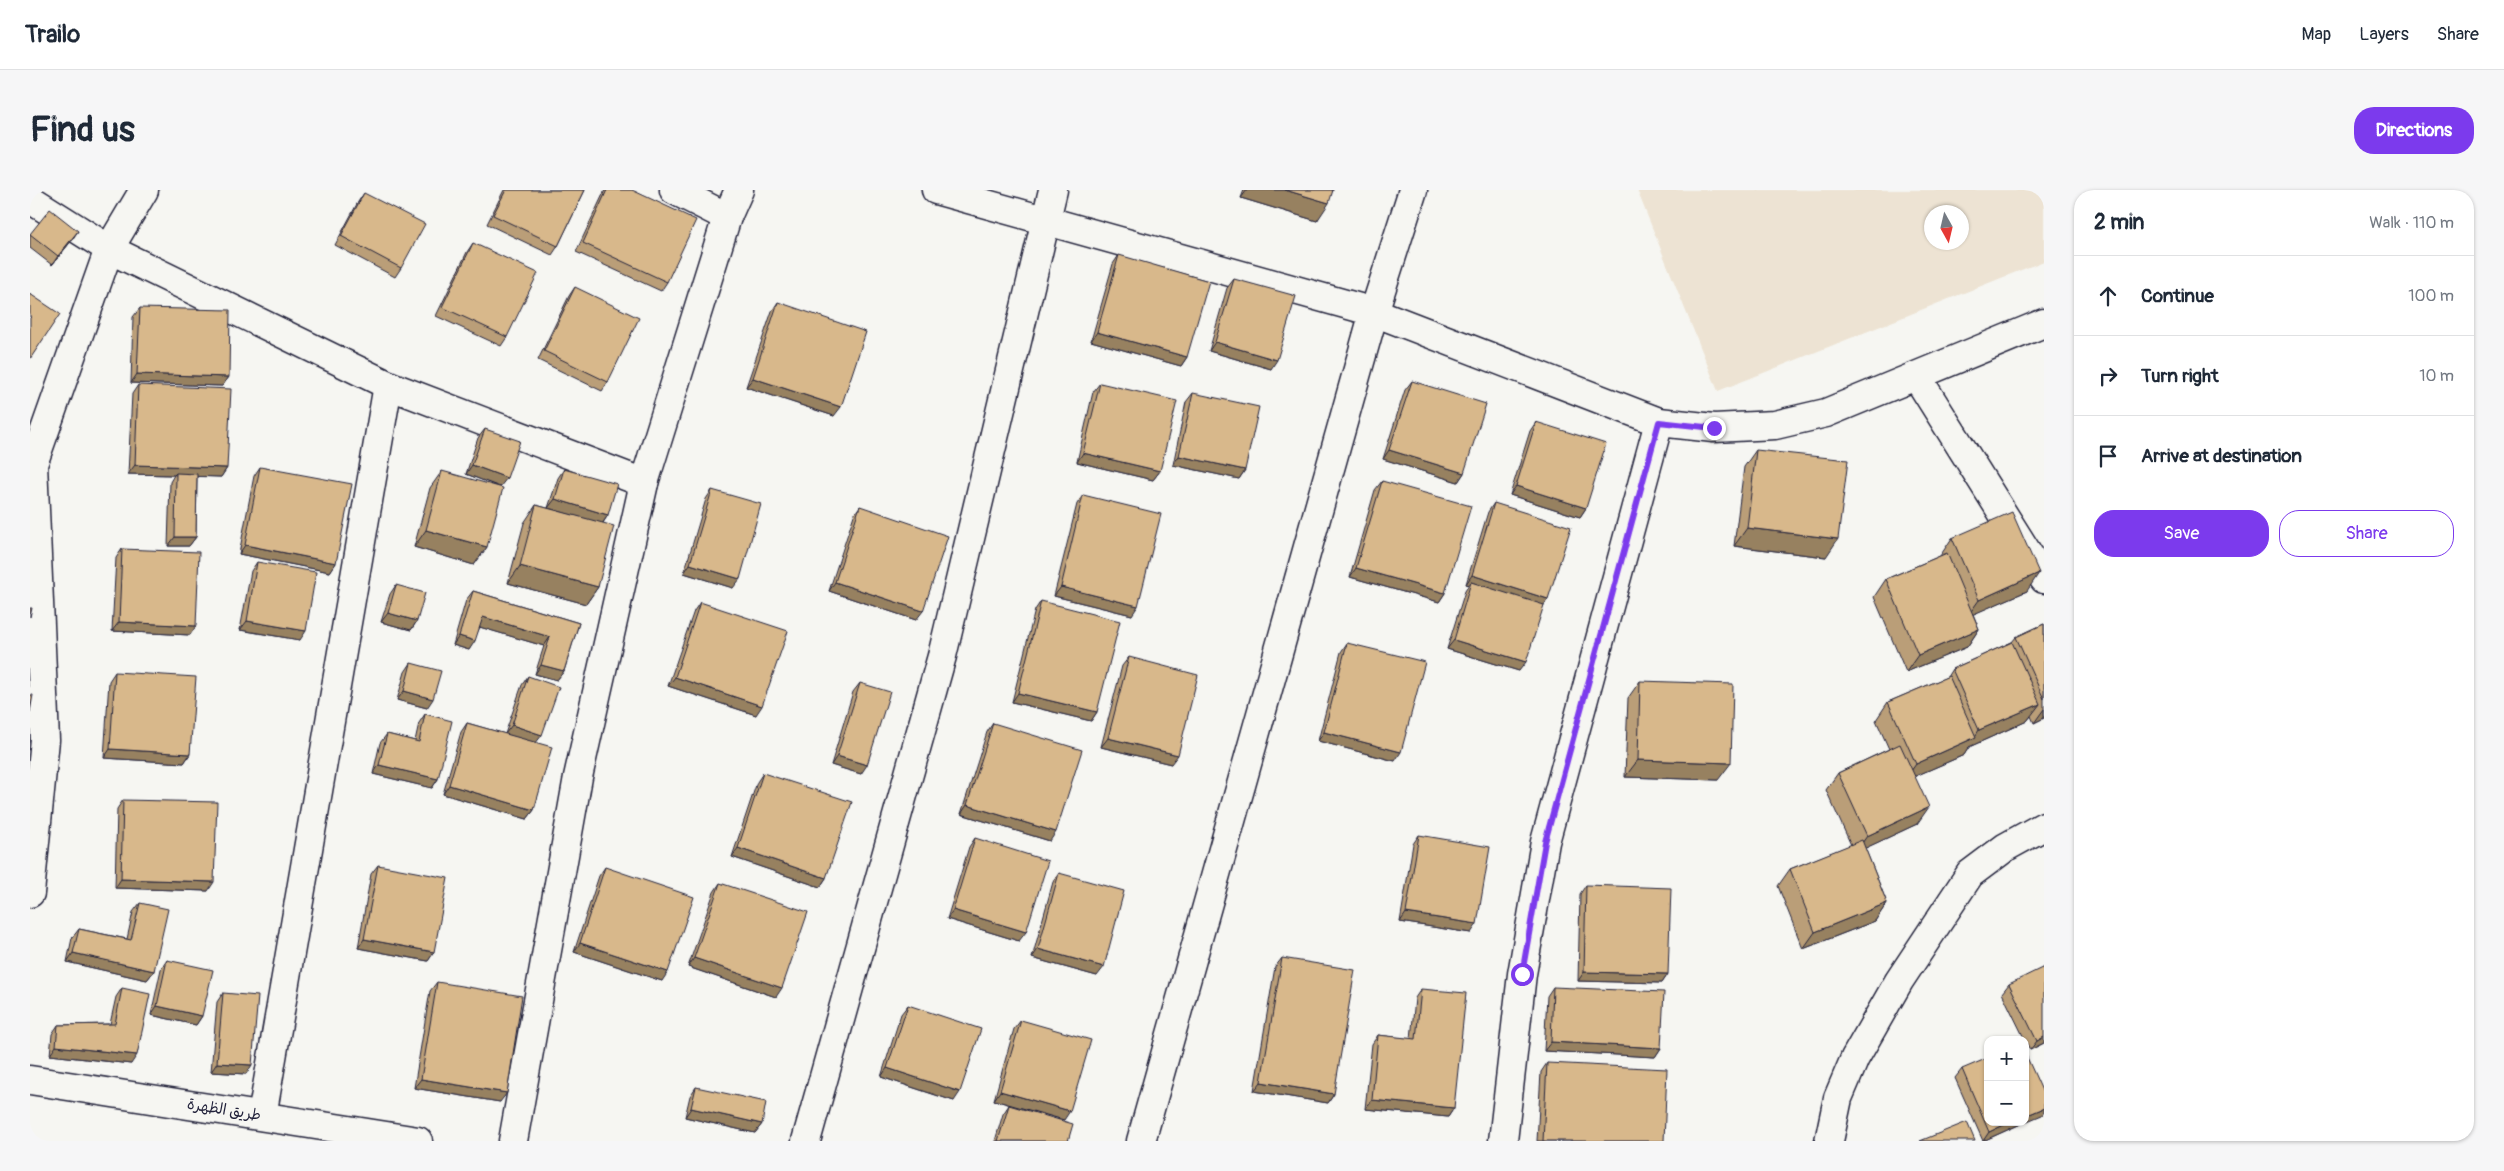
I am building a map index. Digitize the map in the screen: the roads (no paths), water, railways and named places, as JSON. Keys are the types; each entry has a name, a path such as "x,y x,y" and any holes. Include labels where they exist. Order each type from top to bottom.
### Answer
{"street":[{"path":"30,893 45,740 32,466 109,249 144,190"},
{"path":"674,190 727,218"},
{"path":"513,1141 578,777 644,483 727,218 739,190"},
{"path":"936,190 1374,312 1659,422 1714,428 1775,425 1826,413 1917,377 2044,322"},
{"path":"806,1141 942,656 1044,219 1053,190"},
{"path":"1141,1141 1374,312 1413,190"},
{"path":"30,199 109,249 388,385 644,483"},
{"path":"1917,377 2044,579"},
{"path":"262,1116 388,385"},
{"path":"1503,1141 1522,974 1545,842 1659,422"},
{"path":"1829,1141 1838,1098 1855,1058 1899,981 1970,874 2006,847 2044,826"},
{"name":"طريق الظهرة","path":"30,1080 418,1141"}]}
